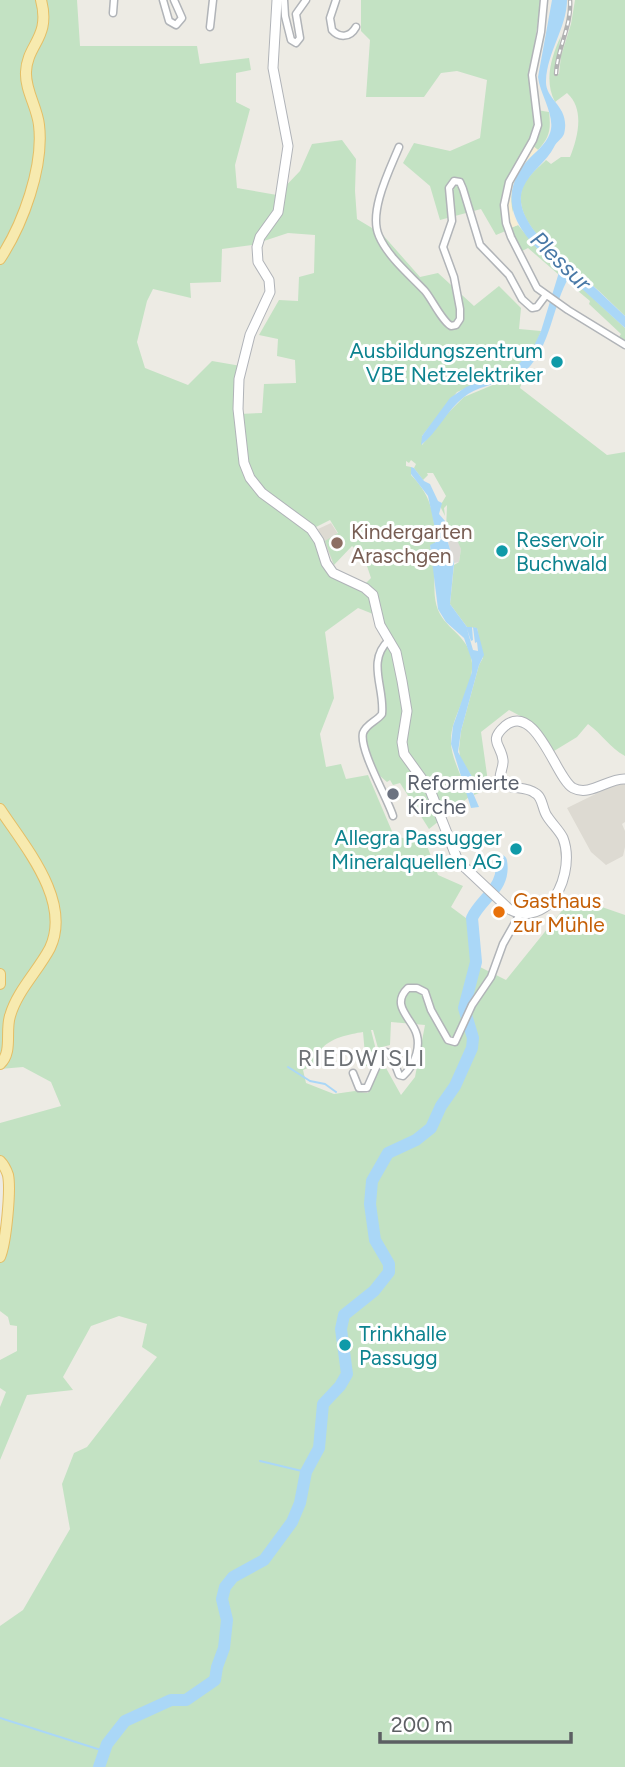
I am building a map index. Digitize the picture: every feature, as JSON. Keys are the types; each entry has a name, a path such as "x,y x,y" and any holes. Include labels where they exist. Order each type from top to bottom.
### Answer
{"main road":[{"path":"0,259 30,197 36,164 39,124 26,73 43,30 41,0"},
{"path":"0,809 45,882 56,906 57,924 55,937 47,954 12,1010 8,1025 7,1052 0,1064"},
{"path":"0,974 0,984"},
{"path":"0,1161 7,1171 9,1188 0,1257"}],"street":[{"path":"113,13 114,0"},
{"path":"163,0 169,21 176,25 182,17 174,0"},
{"path":"210,27 214,0"},
{"path":"277,0 273,68 289,146 279,209 275,219 260,237 257,247 258,262 269,280 271,290 250,335 240,374 238,409 243,459 250,478 262,494 312,529 333,573 365,587 372,593 380,625 396,652 407,705 402,742 404,754 430,790 456,858 512,911 520,914 539,911 559,893 564,878 564,845 560,833 546,815 538,795 502,783 500,778 503,760 496,742 498,735 512,722 524,723 550,749 566,782 575,789 584,791 613,780 625,779"},
{"path":"284,0 291,40 296,43 300,36 296,14 306,0"},
{"path":"336,0 330,18 333,32 345,36 352,33 355,27"},
{"path":"544,0 532,75 538,125 531,144 511,177 504,205 506,223 510,237 533,282 547,296 625,345"},
{"path":"399,146 382,190 376,221 377,231 387,248 434,303 446,324 456,325 461,315 455,282 443,247 452,221 449,188 454,181 460,182 463,189 480,246 509,275 524,302 535,308 547,296"},
{"path":"389,640 380,652 377,665 382,714 367,727 363,738 378,785 393,816"},
{"path":"353,1073 359,1088 368,1087 382,1054 386,1052 391,1055 398,1074 405,1074 412,1063 417,1046 415,1030 401,1009 406,990 414,988 425,992 448,1040 454,1042 469,1010 491,978 503,944 520,914"}],"shaded area":[{"name":"Kindergarten Araschgen","path":"331,523 338,534 334,565 318,529"},
{"path":"446,535 460,543 459,562 454,563"},
{"path":"622,781 625,782 625,822 622,824 625,847 623,856 606,865 591,852 567,808"}],"green space":[{"path":"0,0 77,0 80,46 197,46 200,64 249,58 251,70 236,73 236,102 250,109 235,165 237,188 277,195 300,171 312,144 342,140 356,159 357,219 382,234 420,277 438,273 474,306 499,286 521,308 519,329 541,331 535,346 522,363 457,392 422,436 422,445 464,397 526,371 520,388 607,455 625,452 625,756 588,724 577,737 554,751 528,720 509,710 481,732 489,789 474,795 475,782 460,757 459,749 461,731 483,658 477,628 467,627 450,604 454,565 459,562 461,549 456,538 448,536 446,530 447,505 444,508 445,516 440,506 446,496 433,473 427,473 423,480 414,468 416,464 411,460 409,463 406,461 406,466 411,467 411,475 423,490 433,514 435,543 430,546 436,605 442,617 467,646 472,663 470,683 455,721 451,741 455,761 469,797 429,829 400,783 393,785 390,780 387,782 380,776 371,756 368,756 364,731 381,717 377,665 389,640 378,616 358,608 325,632 334,698 320,734 326,767 341,764 346,779 368,775 394,836 426,843 438,875 463,886 451,907 474,924 480,967 506,980 573,897 625,915 625,1767 0,1767 0,1626 23,1610 70,1529 62,1484 74,1453 87,1447 157,1357 142,1347 147,1324 119,1316 91,1326 63,1377 73,1390 27,1395 0,1460 0,1407 6,1392 0,1388 0,1360 17,1351 17,1326 10,1325 8,1317 0,1311 0,1243 8,1186 0,1165 0,1123 61,1106 51,1082 23,1067 0,1069","holes":["288,233 315,235 314,273 299,277 298,301 279,300 259,335 278,339 277,356 295,360 296,383 264,384 262,413 239,414 241,366 212,361 188,385 145,368 137,342 147,301 153,289 191,298 190,283 221,282 222,249 252,245","330,520 338,533 325,541 334,565 352,546 364,557 371,578 363,586 331,570 312,529","391,1022 425,1025 415,1077 401,1095 386,1068 379,1068 368,1093 355,1091 334,1094 306,1083 303,1070 313,1064 321,1050 334,1040 363,1032 366,1066 372,1066 375,1046 371,1030 378,1048 390,1045"]},
{"path":"361,0 541,0 529,81 537,110 549,112 550,128 538,150 531,145 508,229 518,225 541,253 560,269 558,274 528,248 518,253 508,230 496,235 481,209 440,220 430,186 403,163 414,143 450,151 480,138 487,80 457,71 441,73 424,97 366,97 370,40 361,31"},
{"path":"575,0 625,0 625,316 545,244 527,220 522,207 522,190 530,176 546,160 551,164 561,157 570,157 575,141 578,124 576,107 567,93 555,102 549,77 554,52 561,36 554,74 559,74"},
{"path":"569,276 625,328 625,345 618,339 621,334 589,304 590,301 566,281"}],"sand":[{"path":"531,144 538,150 524,166 514,184 512,194 513,214 518,225 508,229 507,195"}],"water":[{"name":"Plessur","path":"552,0 567,0 564,20 547,70 546,81 549,94 564,117 564,134 523,188 521,201 524,215 555,254 625,316 625,328 569,277 544,344 531,365 509,379 480,388 464,397 421,445 422,436 450,398 466,387 516,367 532,350 541,331 560,269 535,247 517,221 512,207 516,178 550,133 551,120 538,77"},
{"path":"411,467 430,484 438,501 442,503 439,514 445,521 445,538 442,532 442,538 437,538 428,496 411,474"},
{"path":"447,539 454,563 450,604 467,627 472,627 471,641 467,629 473,650 478,651 473,627 477,628 484,655 461,731 458,752 475,782 473,793 479,807 471,808 451,744 453,726 472,672 472,661 464,638 446,622 438,609 430,545 437,540"}],"waterway":[{"path":"99,1767 107,1744 125,1721 171,1700 186,1700 215,1680 224,1648 227,1620 222,1599 225,1587 233,1577 264,1560 292,1522 300,1503 306,1472 319,1448 323,1404 347,1374 341,1329 344,1315 374,1291 389,1272 389,1264 375,1240 370,1204 372,1181 388,1153 416,1140 431,1128 441,1106 455,1086 472,1048 473,1038 464,1008 476,962 472,918 497,885 502,870 501,861"},
{"path":"288,1067 310,1081 325,1084 336,1092"},
{"path":"260,1461 306,1472"},
{"path":"0,1718 104,1751"}],"railway":[{"path":"556,74 569,19 570,0"}],"place":[{"name":"Ausbildungszentrum VBE Netzelektriker","path":"557,362"},
{"name":"Kindergarten Araschgen","path":"337,543"},
{"name":"Reservoir Buchwald","path":"502,551"},
{"name":"Reformierte Kirche","path":"393,794"},
{"name":"Allegra Passugger Mineralquellen AG","path":"516,849"},
{"name":"Gasthaus zur Mühle","path":"499,912"},
{"name":"Trinkhalle Passugg","path":"345,1345"}],"district":[{"name":"RIEDWISLI","path":"362,1058"}]}
